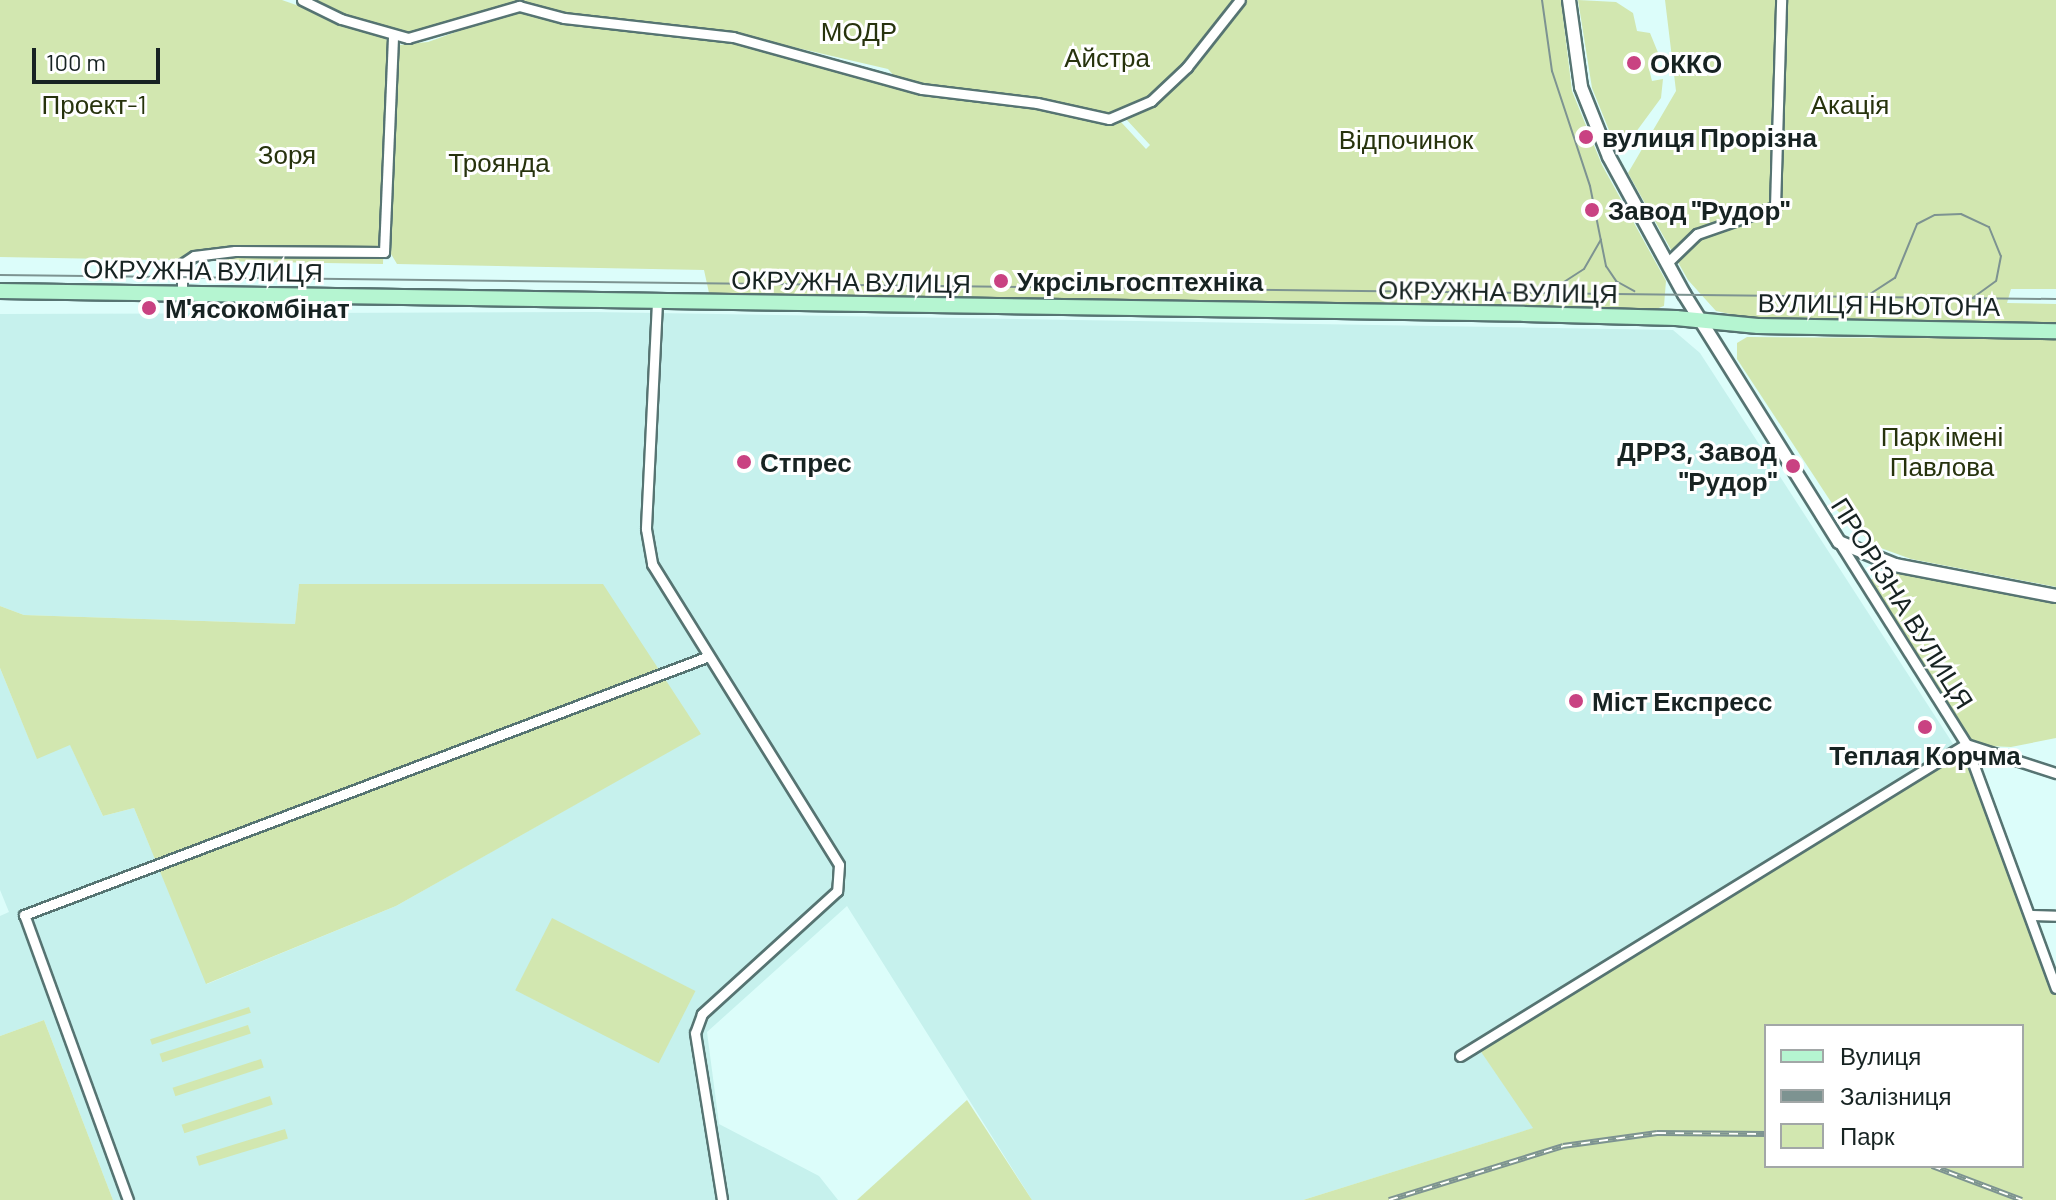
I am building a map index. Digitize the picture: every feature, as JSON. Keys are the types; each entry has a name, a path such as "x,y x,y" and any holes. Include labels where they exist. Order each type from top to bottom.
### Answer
{"main road":[{"name":"ОКРУЖНА ВУЛИЦЯ","path":"0,291 1700,320"},
{"name":"ВУЛИЦЯ НЬЮТОНА","path":"1700,320 1758,326 2056,331"}],"street":[{"path":"302,0 393,37 426,37 519,6 564,18 733,37 922,89 1037,103 1109,119 1151,101 1187,67 1240,0"},
{"name":"ПРОРІЗНА ВУЛИЦЯ","path":"1569,0 1576,63 1592,123 1700,320 1966,744 2032,915 2056,988"},
{"path":"1667,263 1697,234 1775,207 1781,0"},
{"path":"182,294 182,264 194,256 235,251 384,252 393,37"},
{"path":"657,302 648,549 652,564 839,865 837,891 702,1014 695,1033 722,1199"},
{"path":"1839,542 1895,565 2056,596"},
{"path":"128,1200 24,915 709,656"},
{"path":"1460,1056 1966,744 2056,773"},
{"path":"2032,915 2056,916"}],"shaded area":[{"path":"594,312 1673,330 1700,353 1957,750 1476,1044 1534,1128 1303,1200 1032,1200 847,906 707,1032 719,1124 819,1176 838,1200 113,1200 44,1020 0,1036 0,916 9,912 0,890 0,668 37,758 70,744 103,816 134,808 207,984 396,906 701,733 299,585 295,624 24,615 0,606 0,314"}],"green space":[{"path":"0,0 282,0 384,36 389,44 383,264 0,257"},
{"name":"Айстра","path":"312,0 1236,0 1188,62 1151,99 1118,116 923,86 895,77 888,69 733,33 565,15 519,2 409,36 338,14"},
{"path":"1244,0 1561,0 1572,91 1602,165 1666,281 1664,306 1653,310 709,293 704,270 397,264 391,254 399,45 428,42 517,10 533,12 561,20 733,42 890,82 1121,122 1146,149 1150,145 1126,119 1160,102"},
{"path":"1578,0 1616,2 1633,13 1637,31 1650,33 1659,55 1657,67 1649,69 1652,81 1663,79 1661,98 1619,155 1592,88"},
{"name":"Акація","path":"1665,0 2056,0 2056,289 2011,289 2007,303 2056,304 2056,325 1768,322 1716,311 1688,280 1628,173 1676,91"},
{"name":"Парк імені Павлова","path":"1747,337 2056,339 2056,587 1911,559 1878,547 1856,530 1835,508 1737,359 1737,343"},
{"path":"1892,569 2056,604 2056,738 2011,747 1967,745 2056,988 2056,1200 1303,1200 1533,1128 1475,1043 1966,745 1864,583"},
{"path":"299,584 603,584 701,734 396,906 206,984 134,808 103,816 70,745 37,759 0,668 0,606 24,615 295,624"},
{"path":"552,918 695,991 659,1063 515,990"},
{"path":"249,1007 251,1013 152,1045 150,1039"},
{"path":"44,1020 113,1200 0,1200 0,1036"},
{"path":"248,1025 251,1034 162,1062 160,1054"},
{"path":"261,1059 264,1068 175,1096 173,1088"},
{"path":"270,1096 273,1105 184,1133 182,1125"},
{"path":"967,1100 1032,1200 857,1200"},
{"path":"285,1129 288,1139 199,1166 196,1156"}],"tram line":[{"path":"1542,0 1552,71 1590,186 1606,266 1616,281 1634,291"},
{"path":"1870,294 1895,278 1917,224 1935,215 1961,214 1989,227 2001,256 1996,281 1973,298"},
{"path":"1550,291 1584,269 1601,239"},
{"path":"0,275 2056,299"}],"railway":[{"path":"1389,1200 1563,1146 1657,1133 1764,1134"},
{"path":"1937,1168 2022,1200"}],"place":[{"name":"ОККО","path":"1634,63"},
{"name":"вулиця Прорізна","path":"1586,137"},
{"name":"Завод \"Рудор\"","path":"1592,210"},
{"name":"Укрсільгосптехніка","path":"1001,281"},
{"name":"М'ясокомбінат","path":"149,308"},
{"name":"Стпрес","path":"744,462"},
{"name":"ДРРЗ, Завод \"Рудор\"","path":"1793,466"},
{"name":"Міст Експресс","path":"1576,701"},
{"name":"Теплая Корчма","path":"1925,727"}],"park label":[{"name":"МОДР","path":"859,31"},
{"name":"Проект-1","path":"94,104"},
{"name":"Відпочинок","path":"1406,139"},
{"name":"Зоря","path":"287,154"},
{"name":"Троянда","path":"499,162"}]}
